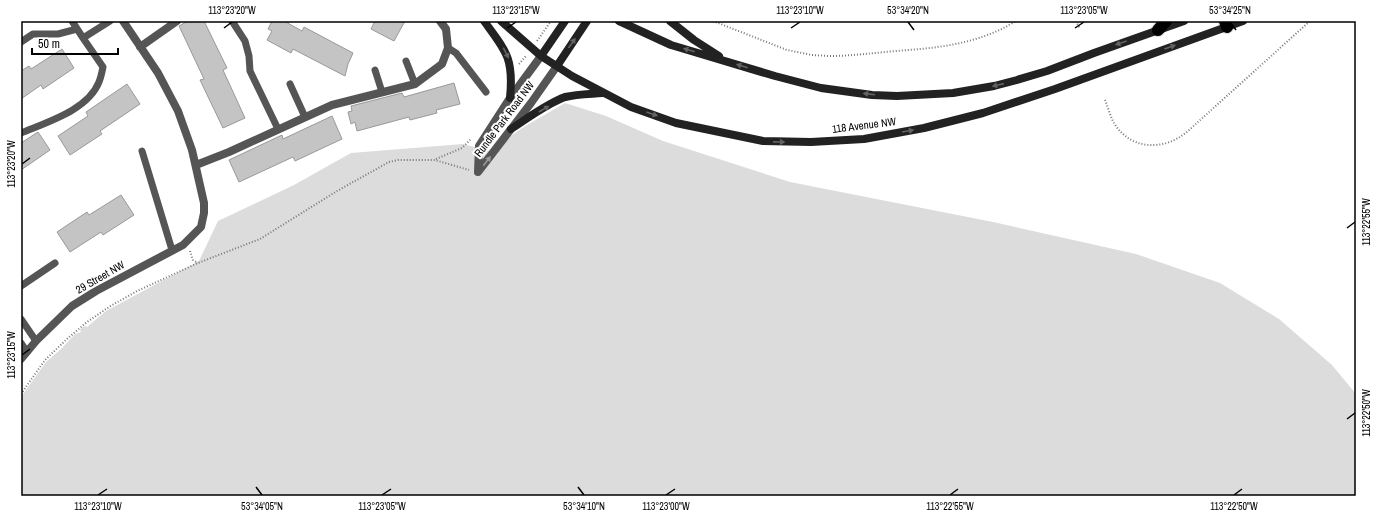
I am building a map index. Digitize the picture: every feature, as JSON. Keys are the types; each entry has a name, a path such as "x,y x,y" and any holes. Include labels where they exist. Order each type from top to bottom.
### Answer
{"highway":[{"path":"1158,30 1166,21"}],"main road":[{"path":"484,21 504,49 508,58 512,74 510,98"},
{"name":"118 Avenue NW","path":"501,21 541,56 556,66 602,93 631,107 676,123 763,142 811,142 864,139 924,128 983,113 1055,89 1226,24 1243,21"},
{"path":"541,56 565,21"},
{"path":"556,66 587,21"},
{"path":"619,21 671,45 821,88 872,95 921,96 952,93 994,86 1017,80 1047,71 1184,21"},
{"path":"670,21 694,40 727,61"},
{"path":"511,130 530,117 564,98 575,95 602,93"}],"street":[{"path":"123,21 158,73 178,111 196,165 229,152 332,105 415,84 442,64 448,48 446,29 440,21"},
{"path":"140,47 177,21"},
{"name":"Rundle Park Road NW","path":"478,172 479,146 510,98 541,56"},
{"name":"Rundle Park Road NW","path":"478,172 511,130 556,66"},
{"name":"29 Street NW","path":"21,359 36,341 72,306 96,290 189,240 201,227 204,213 204,203 196,165"}],"lane":[{"path":"21,133 75,109 91,96 100,82 103,67 72,21"},
{"path":"83,38 110,21"},
{"path":"232,21 245,41 249,56 250,71 278,130"},
{"path":"21,42 33,34 58,34 77,29"},
{"path":"448,48 456,53 486,92"},
{"path":"406,61 415,84"},
{"path":"375,70 382,92"},
{"path":"290,84 305,117"},
{"path":"142,151 172,250"},
{"path":"21,286 55,263"},
{"path":"21,319 36,341"},
{"path":"21,343 27,352"}],"path":[{"path":"540,36 551,21"},
{"path":"713,21 786,50 812,55 829,56 930,48 959,44 986,36 1016,21"},
{"path":"1076,21 1080,30"},
{"path":"1105,100 1114,123 1119,130 1131,140 1142,144 1156,145 1173,141 1185,134 1310,21"},
{"path":"517,65 520,64 524,58"},
{"path":"435,160 462,148 472,137"},
{"path":"21,394 45,360 87,322 109,307 137,291 198,263 260,239 338,191 390,162 398,160 435,160 478,172"},
{"path":"189,240 189,250 194,260 198,263"}],"shaded area":[{"path":"565,103 606,116 663,141 790,182 993,222 1136,254 1220,283 1279,319 1332,365 1356,394 1356,496 21,496 21,397 46,362 75,334 81,332 80,329 85,326 87,327 106,311 199,261 218,221 294,185 351,153 463,144 490,151 522,128"}],"building":[{"path":"188,21 204,21 227,68 223,70 245,118 223,128 200,80 204,79 179,26"},
{"path":"272,21 284,21 302,31 304,27 353,53 345,76 293,49 291,53 267,40 272,31 268,29"},
{"path":"375,21 405,21 394,41 371,29"},
{"path":"62,49 74,68 43,89 41,85 21,99 21,71 29,66 31,69"},
{"path":"454,83 460,104 436,110 437,113 410,120 409,117 357,131 355,122 351,124 348,112 352,111 351,106 402,93 404,97"},
{"path":"127,84 140,104 100,131 102,134 70,155 58,136 88,116 86,112"},
{"path":"332,116 342,139 295,161 293,157 239,182 229,160 282,135 283,139"},
{"path":"38,132 50,150 21,170 21,143"},
{"path":"121,195 134,215 103,235 101,232 70,252 57,232 87,212 89,215"}]}
